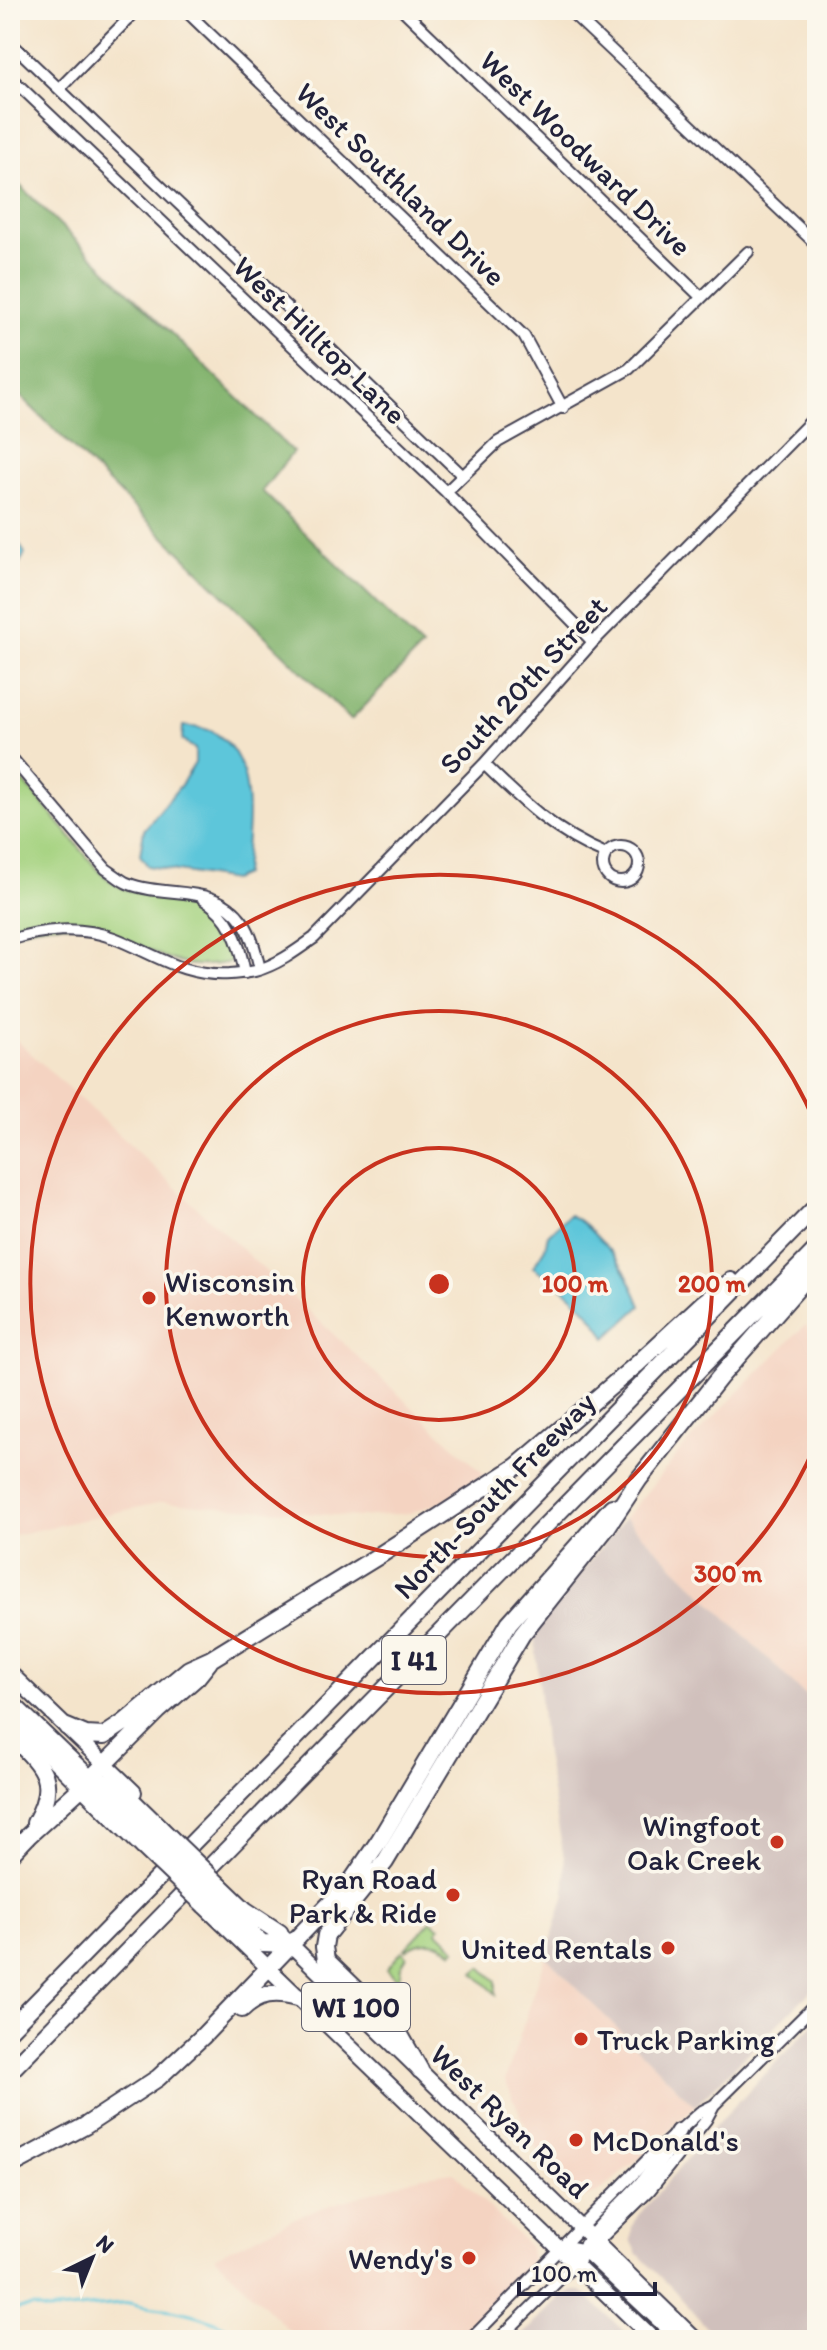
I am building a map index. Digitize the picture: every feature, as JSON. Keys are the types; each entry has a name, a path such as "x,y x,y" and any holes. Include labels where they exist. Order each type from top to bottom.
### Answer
{"highway":[{"name":"North-South Freeway","path":"10,2029 817,1206"},
{"path":"67,1727 86,1735 104,1736 189,1669 211,1659 380,1555 516,1467 702,1304 783,1241"},
{"name":"North-South Freeway","path":"10,2071 817,1249"},
{"path":"420,2070 396,2028 326,1960 326,1935 385,1862 522,1634 719,1378 817,1266"},
{"path":"158,2078 268,1968 286,1939 351,1882 379,1841 509,1623 639,1479"},
{"path":"10,1855 89,1783 158,1711 197,1677 211,1659"},
{"path":"10,1702 89,1783 118,1787 156,1835 215,1892 286,1939"},
{"path":"10,1734 38,1763 48,1788 44,1808 29,1835"},
{"path":"10,2166 85,2126 183,2065 257,1996 270,1992 298,1997"}],"main road":[{"name":"West Ryan Road","path":"10,1675 105,1764 156,1835"},
{"name":"West Ryan Road","path":"10,1717 156,1835 215,1892 268,1968 560,2247 586,2245"},
{"name":"West Ryan Road","path":"286,1939 420,2070 586,2245 696,2340"},
{"path":"678,2131 662,2158 586,2245 680,2340"},
{"name":"West Ryan Road","path":"586,2245 654,2340"}],"street":[{"path":"60,88 137,10"},
{"name":"West Southland Drive","path":"185,10 524,336 563,408"},
{"name":"West Woodward Drive","path":"403,10 701,297"},
{"path":"569,10 817,245"},
{"name":"West Hilltop Lane","path":"10,42 462,475"},
{"name":"West Hilltop Lane","path":"10,77 446,492 593,642"},
{"path":"446,492 498,442 629,369 748,252"},
{"name":"South 20th Street","path":"252,971 295,951 314,938 484,764 593,642 817,415"},
{"path":"10,756 106,869 125,882 151,889 210,896 228,905 244,922 253,944 252,971 214,975 191,971 114,939 81,932 43,932 10,940"},
{"path":"484,764 539,816 558,830 606,854"},
{"path":"498,2340 586,2245 657,2182 706,2120 714,2105 817,2003"},
{"path":"678,2131 700,2112 714,2105"},
{"path":"470,2340 560,2247 586,2245"}],"shaded area":[{"path":"10,1034 484,1474 441,1502 410,1513 359,1517 162,1502 10,1536"},
{"path":"805,1325 817,1337 817,1707 625,1518 683,1448"},
{"path":"625,1518 817,1707 817,1985 695,2106 546,1957 565,1894 565,1863 545,1754 534,1631"},
{"path":"546,1957 695,2106 598,2193 583,2198 571,2195 543,2169 505,2080"},
{"path":"817,2020 817,2340 718,2340 638,2254 631,2240 632,2226 715,2126"},
{"path":"453,2172 523,2240 530,2249 532,2259 517,2282 461,2340 299,2340 214,2257 306,2213 424,2176"},
{"path":"581,2291 633,2340 518,2340 561,2297"}],"green space":[{"path":"10,176 293,452 262,491 422,647 351,720 10,386"},
{"path":"10,765 92,863 112,882 133,891 184,899 214,916 232,944 236,955 231,962 206,965 182,963 106,931 84,926 52,925 10,933"},
{"path":"431,1921 440,1927 437,1931 456,1949 453,1952 430,1942 406,1950 405,1949"},
{"path":"402,1951 407,1956 401,1966 399,1981 387,1969"},
{"path":"481,1967 496,1981 496,1994 474,1973"}],"water":[{"path":"10,531 25,553 17,569 10,572"},
{"path":"183,726 210,730 228,744 238,759 244,777 248,817 244,875 232,880 148,866 140,855 144,830 195,763 195,749 182,740"},
{"path":"569,1215 583,1224 611,1252 641,1306 606,1338 574,1298 533,1267 545,1248 548,1235"}],"waterway":[{"path":"10,2310 33,2307 47,2311 131,2303 199,2316 247,2340"}],"place":[{"name":"Wisconsin Kenworth","path":"149,1298"},
{"name":"Wingfoot Oak Creek","path":"777,1842"},
{"name":"Ryan Road Park & Ride","path":"453,1895"},
{"name":"United Rentals","path":"668,1948"},
{"name":"Truck Parking","path":"581,2039"},
{"name":"McDonald's","path":"576,2140"},
{"name":"Wendy's","path":"469,2258"}]}
